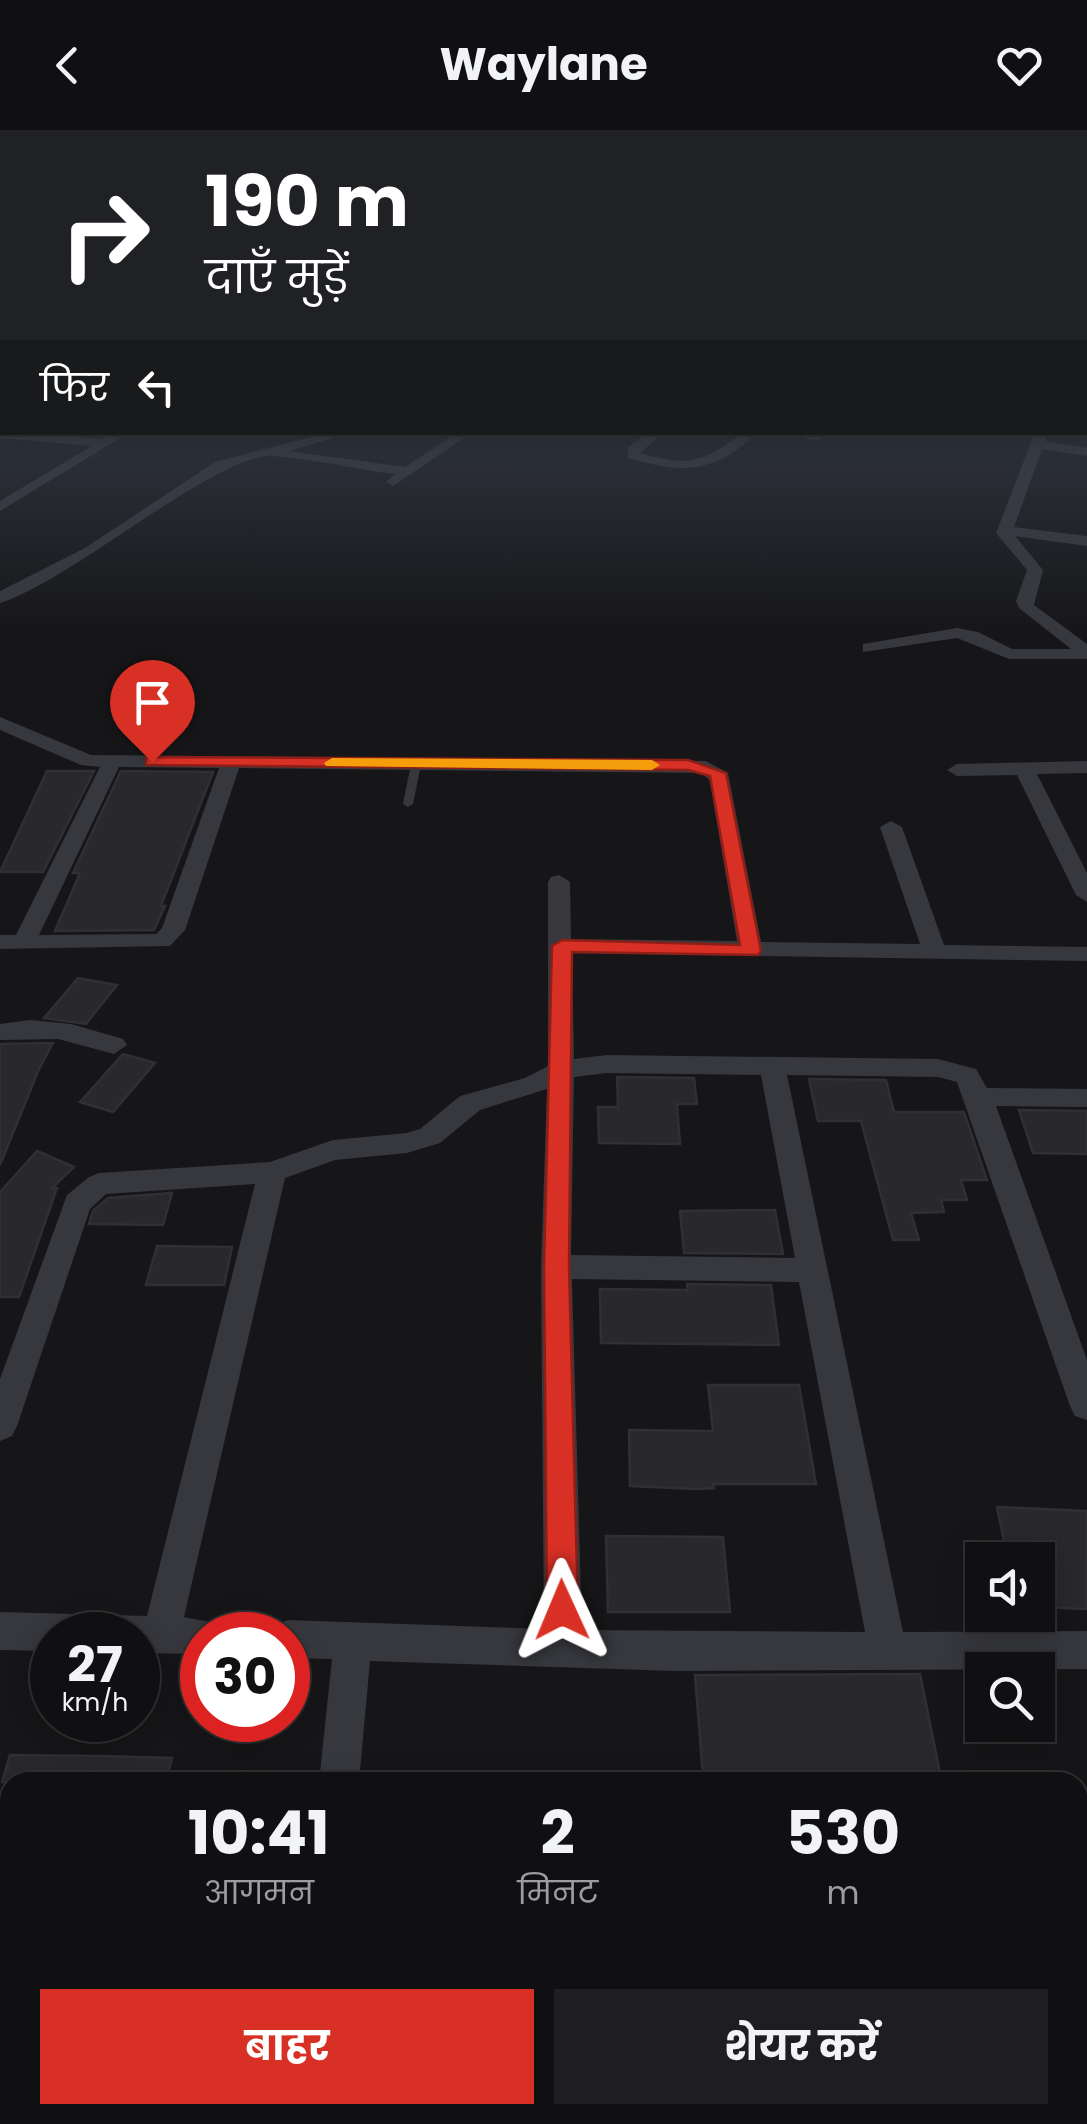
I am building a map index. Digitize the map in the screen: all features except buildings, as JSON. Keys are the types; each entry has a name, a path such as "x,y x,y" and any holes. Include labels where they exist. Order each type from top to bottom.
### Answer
{"street":[{"path":"0,507 94,450"},
{"path":"1,597 90,551 220,465 268,450"},
{"path":"392,482 440,450"},
{"path":"633,450 632,454 704,465 726,450"},
{"path":"1004,530 1035,450"},
{"path":"264,452 408,472"},
{"path":"1004,530 1087,541"},
{"path":"1004,530 1035,570 1024,601 1026,608 1087,653"},
{"path":"18,574 36,578"},
{"path":"870,648 957,633 1009,654 1087,653"},
{"path":"0,723 77,758 112,762 688,765 718,773 751,951"},
{"path":"24,942 112,762"},
{"path":"0,942 144,944 162,940 173,930 231,762"},
{"path":"957,770 1087,767"},
{"path":"1024,769 1087,895"},
{"path":"890,827 935,954"},
{"path":"559,882 562,1070 556,1267 563,1648"},
{"path":"562,946 1087,954"},
{"path":"0,1032 43,1026 71,1030 114,1045"},
{"path":"0,1426 77,1203 87,1191 118,1181 272,1172 332,1150 407,1143 430,1136 470,1103 534,1085 562,1070 607,1064 956,1070 973,1082 1087,1406"},
{"path":"772,1066 888,1650"},
{"path":"979,1097 1087,1098"},
{"path":"162,1635 272,1172"},
{"path":"556,1267 810,1270"},
{"path":"0,1631 180,1635"},
{"path":"310,1640 563,1648 1087,1650"},
{"path":"340,1772 353,1641"}],"lane":[{"path":"408,804 416,764"}],"slow traffic":[{"path":"332,763 652,765"}],"route":[{"path":"152,762 688,765 718,773 751,951 562,946 556,1267 562,1610"}]}
